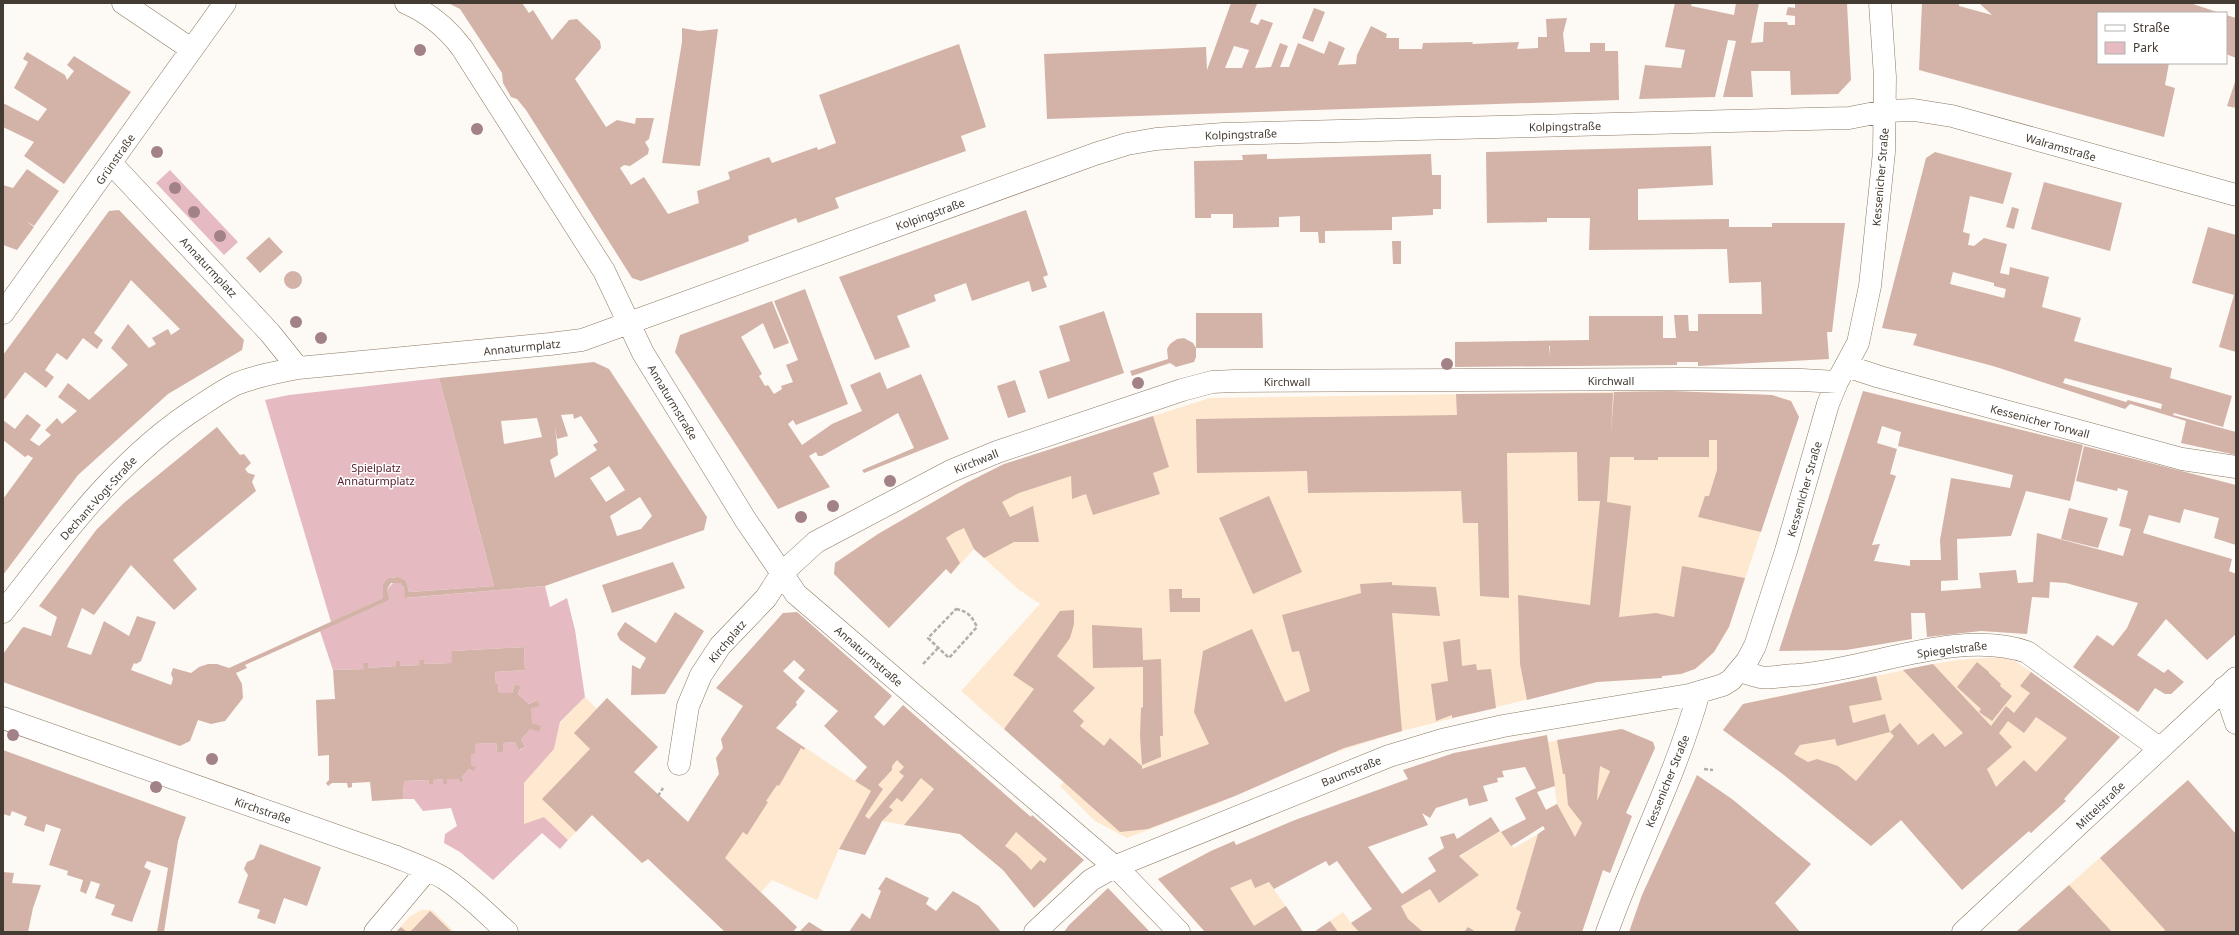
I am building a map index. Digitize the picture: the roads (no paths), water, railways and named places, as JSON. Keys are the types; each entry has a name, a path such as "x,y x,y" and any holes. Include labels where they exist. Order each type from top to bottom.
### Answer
{"street":[{"path":"123,3 191,49"},
{"name":"Grünstraße","path":"3,313 225,3"},
{"path":"406,3 432,17 450,32 462,48 604,271 628,323"},
{"name":"Kessenicher Straße","path":"1607,932 1626,880 1677,761 1699,692 1723,685 1731,680 1747,661 1754,646 1786,551 1828,404 1858,343 1870,286 1884,152 1885,77 1880,3"},
{"name":"Walramstraße","path":"1885,111 1914,110 1952,116 2236,195"},
{"name":"Kolpingstraße","path":"628,323 1030,177 1127,144 1156,139 1223,134 1850,118 1885,111"},
{"name":"Annaturmplatz","path":"111,163 270,333 298,368 582,340 628,323"},
{"name":"Annaturmstraße","path":"628,323 643,353 745,519 796,594 1114,867 1178,932"},
{"name":"Dechant-Vogt-Straße","path":"3,612 67,530 122,468 177,420 235,385 260,376 298,368"},
{"name":"Kessenicher Torwall","path":"1842,374 1880,378 2182,459 2236,467"},
{"name":"Kirchwall","path":"782,573 816,542 951,471 1041,437 1182,390 1212,382 1667,379 1802,380 1842,374"},
{"name":"Kirchplatz","path":"679,764 688,706 701,674 720,646 766,598 782,573"},
{"name":"Spiegelstraße","path":"1740,671 1761,677 1818,673 1963,646 1988,644 2009,646 2027,652 2159,748"},
{"path":"2230,683 2236,723"},
{"name":"Mittelstraße","path":"1963,932 2055,848 2159,748 2230,683"},
{"name":"Baumstraße","path":"1035,932 1091,880 1114,867 1390,756 1442,740 1503,726 1660,700 1699,692"},
{"name":"Kirchstraße","path":"3,718 386,853 427,870 445,879 465,894 507,932"},
{"path":"375,932 427,870"}],"park label":[{"name":"Spielplatz Annaturmplatz","path":"376,473"}]}
